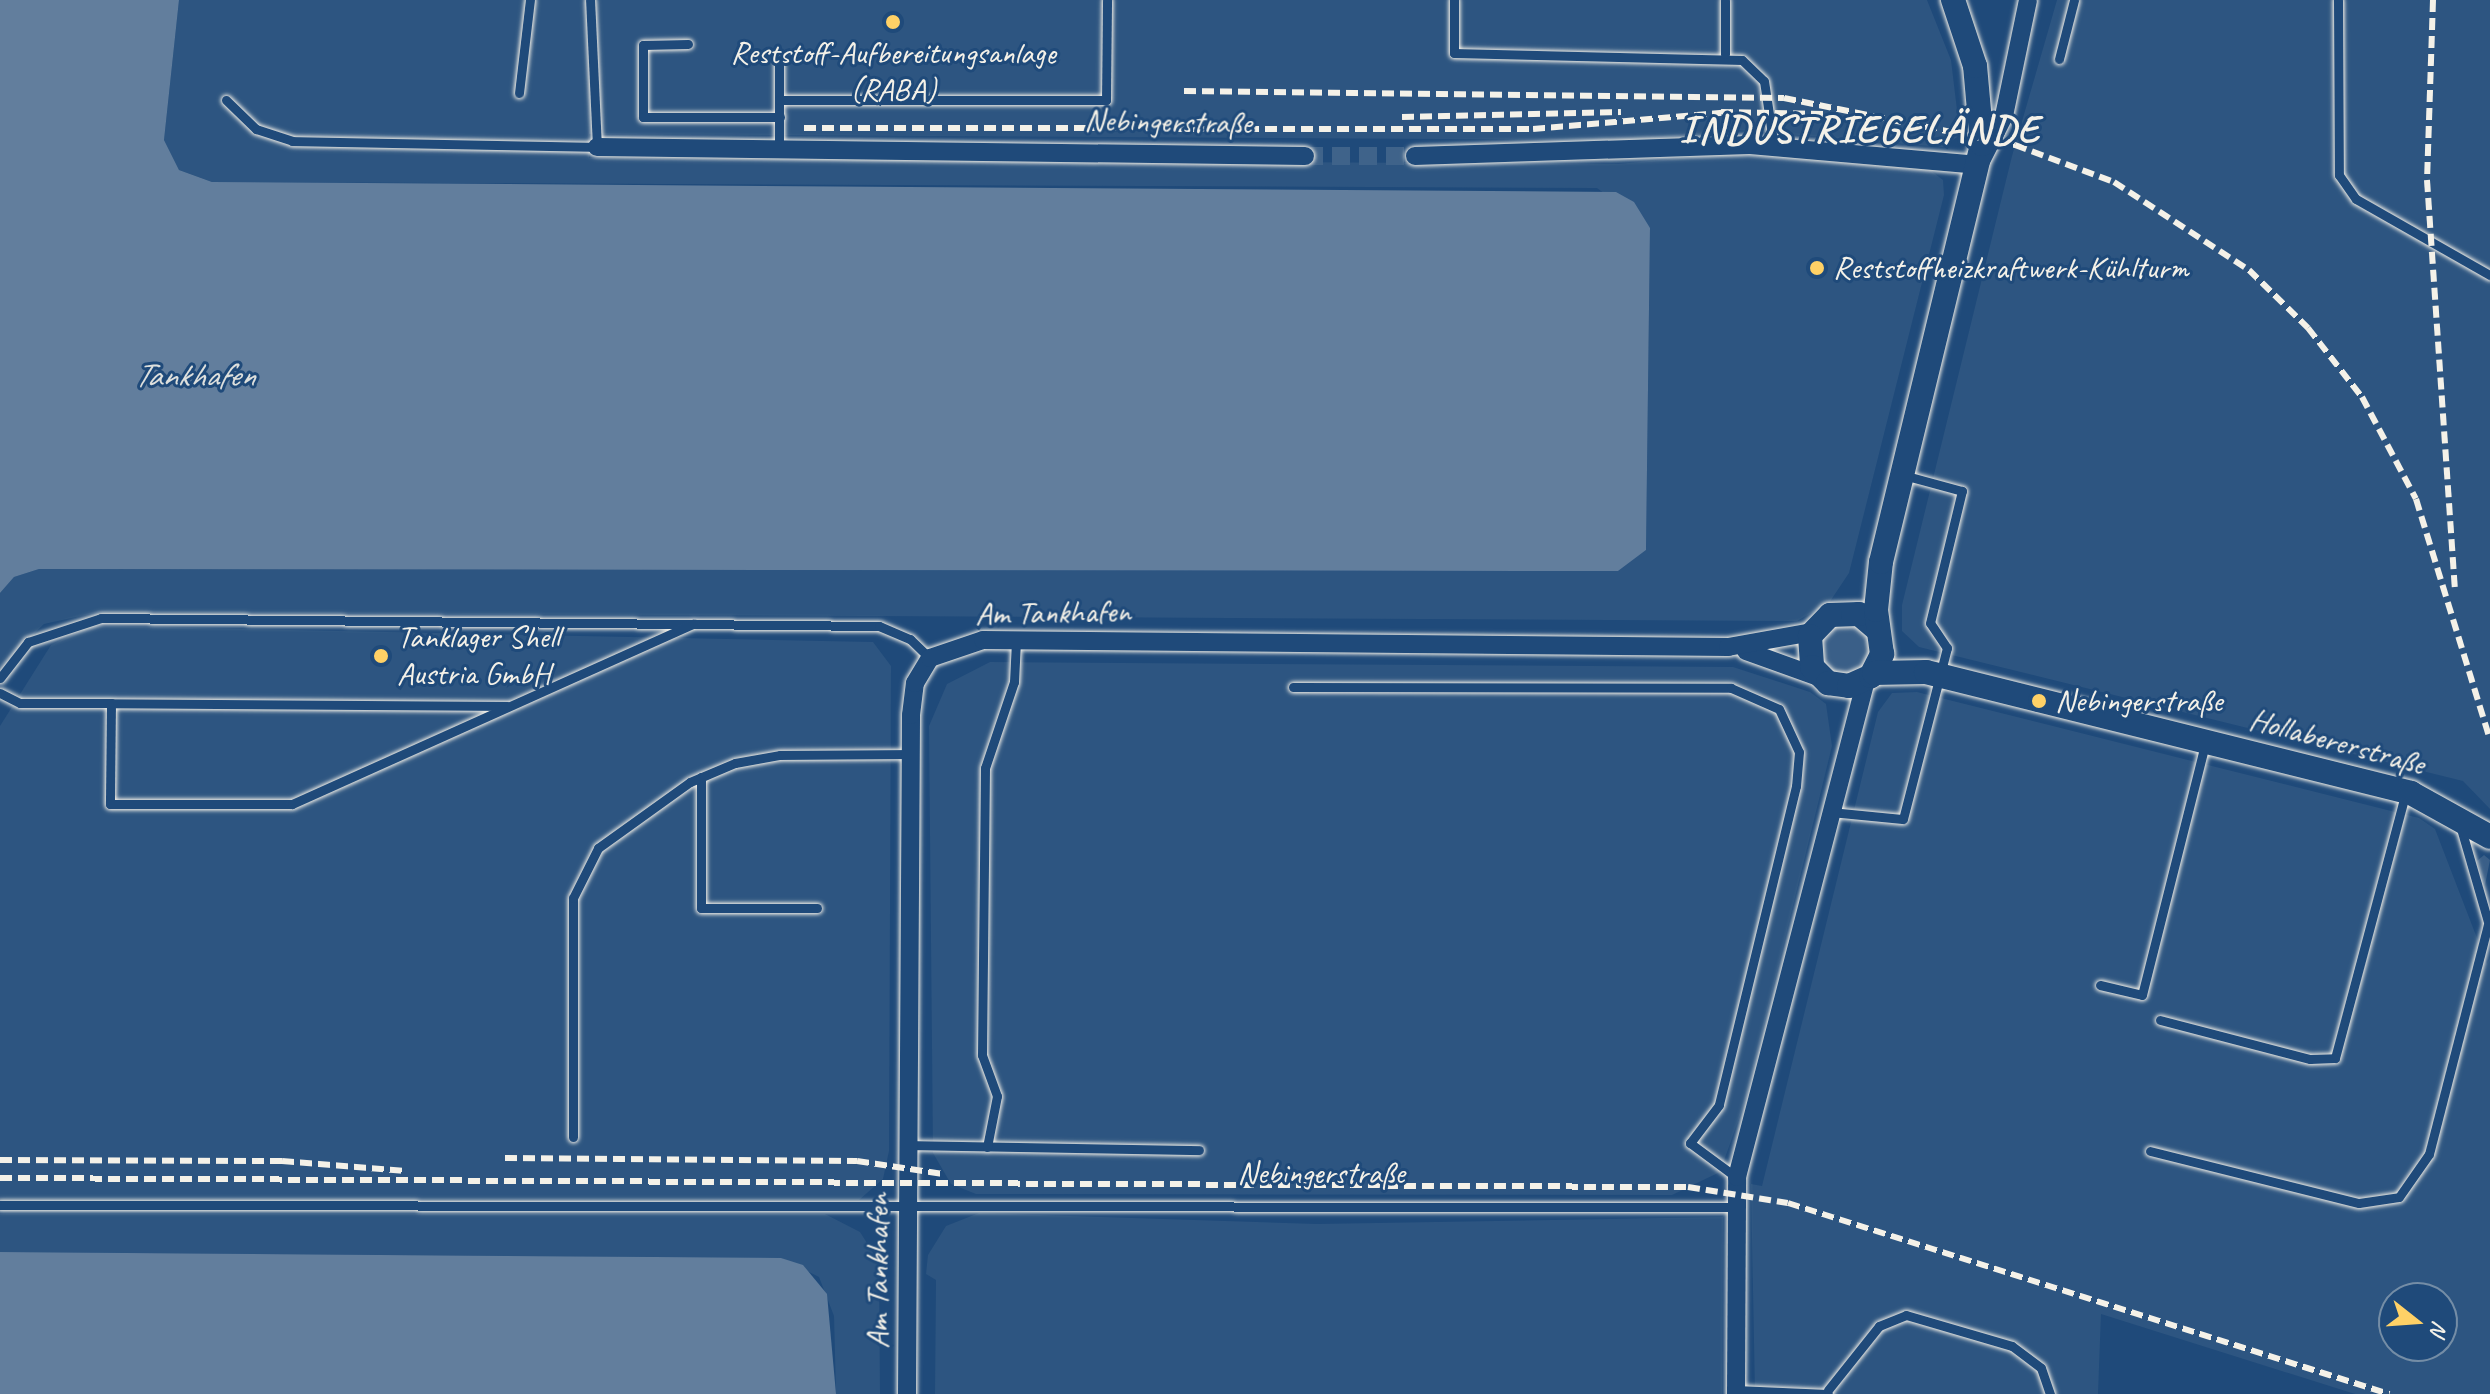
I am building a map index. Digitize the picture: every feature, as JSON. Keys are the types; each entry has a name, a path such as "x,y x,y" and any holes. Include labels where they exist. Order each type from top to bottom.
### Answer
{"street":[{"path":"1736,1392 1737,1177 1852,715 1870,677 1880,637 1881,562 1979,165 1982,136 1975,66 1953,0"},
{"path":"1979,165 2004,116 2028,0"},
{"name":"Nebingerstraße","path":"597,147 1305,156"},
{"path":"1415,156 1774,147 1979,165"},
{"path":"1852,715 1809,659 1812,632 1842,612 1881,562"},
{"path":"1842,612 1862,615 1880,637"},
{"name":"Am Tankhafen","path":"907,1394 911,754 915,683 930,658 969,643 1016,641 1728,647 1812,632"},
{"name":"Hollabererstraße","path":"1880,637 1933,674"},
{"name":"Am Tankhafen","path":"1728,647 1826,681"},
{"name":"Hollabererstraße","path":"1870,677 1933,674 2406,792 2457,814 2490,837"},
{"path":"1826,681 1870,677"}],"lane":[{"path":"519,93 530,0"},
{"path":"226,100 256,129 292,141 597,147 590,0"},
{"path":"779,100 1106,100 1107,0"},
{"path":"1454,0 1454,53 1725,54 1762,76 1774,147"},
{"path":"1725,0 1725,54"},
{"path":"2059,59 2074,0"},
{"path":"2338,0 2339,175 2356,199 2490,275"},
{"path":"688,44 643,45 643,117 780,117"},
{"path":"779,60 779,147"},
{"path":"1828,812 1903,819 1933,674 1947,648 1930,623 1962,491 1903,475"},
{"path":"0,678 28,642 101,618 879,626 910,639 930,658"},
{"path":"111,703 110,804 292,804 693,624"},
{"path":"987,1147 997,1096 982,1055 985,768 1014,682 1016,641"},
{"path":"1293,687 1731,688 1779,709 1799,752 1796,786 1719,1105 1690,1143 1737,1177"},
{"path":"0,693 20,703 507,706"},
{"path":"2100,985 2142,995 2205,741"},
{"path":"573,1137 573,898 581,873 634,818 701,777 780,755 911,754"},
{"path":"701,777 701,908 817,908"},
{"path":"2160,1020 2310,1059 2335,1058 2406,792"},
{"path":"2150,1151 2359,1203 2399,1197 2429,1154 2489,921 2457,814"},
{"path":"909,1145 1199,1150"},
{"name":"Nebingerstraße","path":"0,1205 1735,1207"},
{"path":"1736,1392 1828,1392 1879,1326 1906,1315 2012,1346 2041,1368 2050,1394"}],"shaded area":[{"path":"179,0 1927,0 1951,60 1960,135 1943,147 1738,130 1632,140 589,134 589,158 1618,164 1728,154 1930,170 1943,180 1944,195 1849,573 1829,603 1797,621 99,612 44,624 0,667 0,593 14,577 39,569 1618,571 1646,550 1650,228 1597,188 212,182 179,170 164,140"},
{"path":"2057,0 2490,0 2490,809 2463,781 1919,647 1902,631 1902,605 2012,156"},
{"path":"1845,624 1863,631 1870,649 1863,667 1845,674 1827,667 1820,649 1827,631"},
{"path":"92,626 873,642 891,666 889,1151 883,1179 859,1200 0,1199 0,726 51,645"},
{"path":"990,662 1733,667 1810,692 1826,704 1832,746 1746,1098 1720,1172 1672,1195 976,1194 951,1184 933,1153 929,726 947,684"},
{"path":"1917,692 2419,818 2435,829 2487,964 2490,958 2490,1394 2355,1394 2101,1314 2098,1394 1755,1394 1751,1184 1762,1186 1878,712 1892,693"},
{"path":"2484,855 2490,860 2485,885 2477,861"},
{"path":"979,1213 1317,1224 1723,1217 1722,1394 935,1394 936,1280 926,1274 928,1255 946,1226"},
{"path":"0,1214 825,1214 860,1232 879,1262 880,1394 836,1394 834,1316 819,1277 781,1258 0,1252"}],"water":[{"name":"Tankhafen","path":"0,0 179,0 164,140 179,170 212,182 1616,192 1634,202 1650,228 1646,550 1618,571 39,569 14,577 0,593"},
{"path":"0,1252 781,1258 803,1265 827,1294 836,1394 0,1394"}],"tunnel":[{"path":"1305,156 1415,156"}],"railway":[{"path":"2433,0 2427,180 2455,587"},
{"path":"1184,91 1784,98 2015,145 2114,182 2249,270 2308,328 2362,397 2416,499 2490,740"},
{"path":"1402,117 1621,112"},
{"path":"1721,112 1825,114"},
{"path":"1175,129 1533,129 1731,112"},
{"path":"804,128 1123,128"},
{"path":"505,1158 857,1161 943,1174"},
{"path":"0,1160 282,1161 406,1171"},
{"path":"0,1178 1688,1187 1788,1203 2389,1394"}],"place":[{"name":"Reststoff-Aufbereitungsanlage (RABA)","path":"893,22"},
{"name":"Reststoffheizkraftwerk-Kühlturm","path":"1817,268"},
{"name":"Tanklager Shell Austria GmbH","path":"381,656"},
{"name":"Nebingerstraße","path":"2039,701"}],"district":[{"name":"INDUSTRIEGELÄNDE","path":"1860,129"}]}
